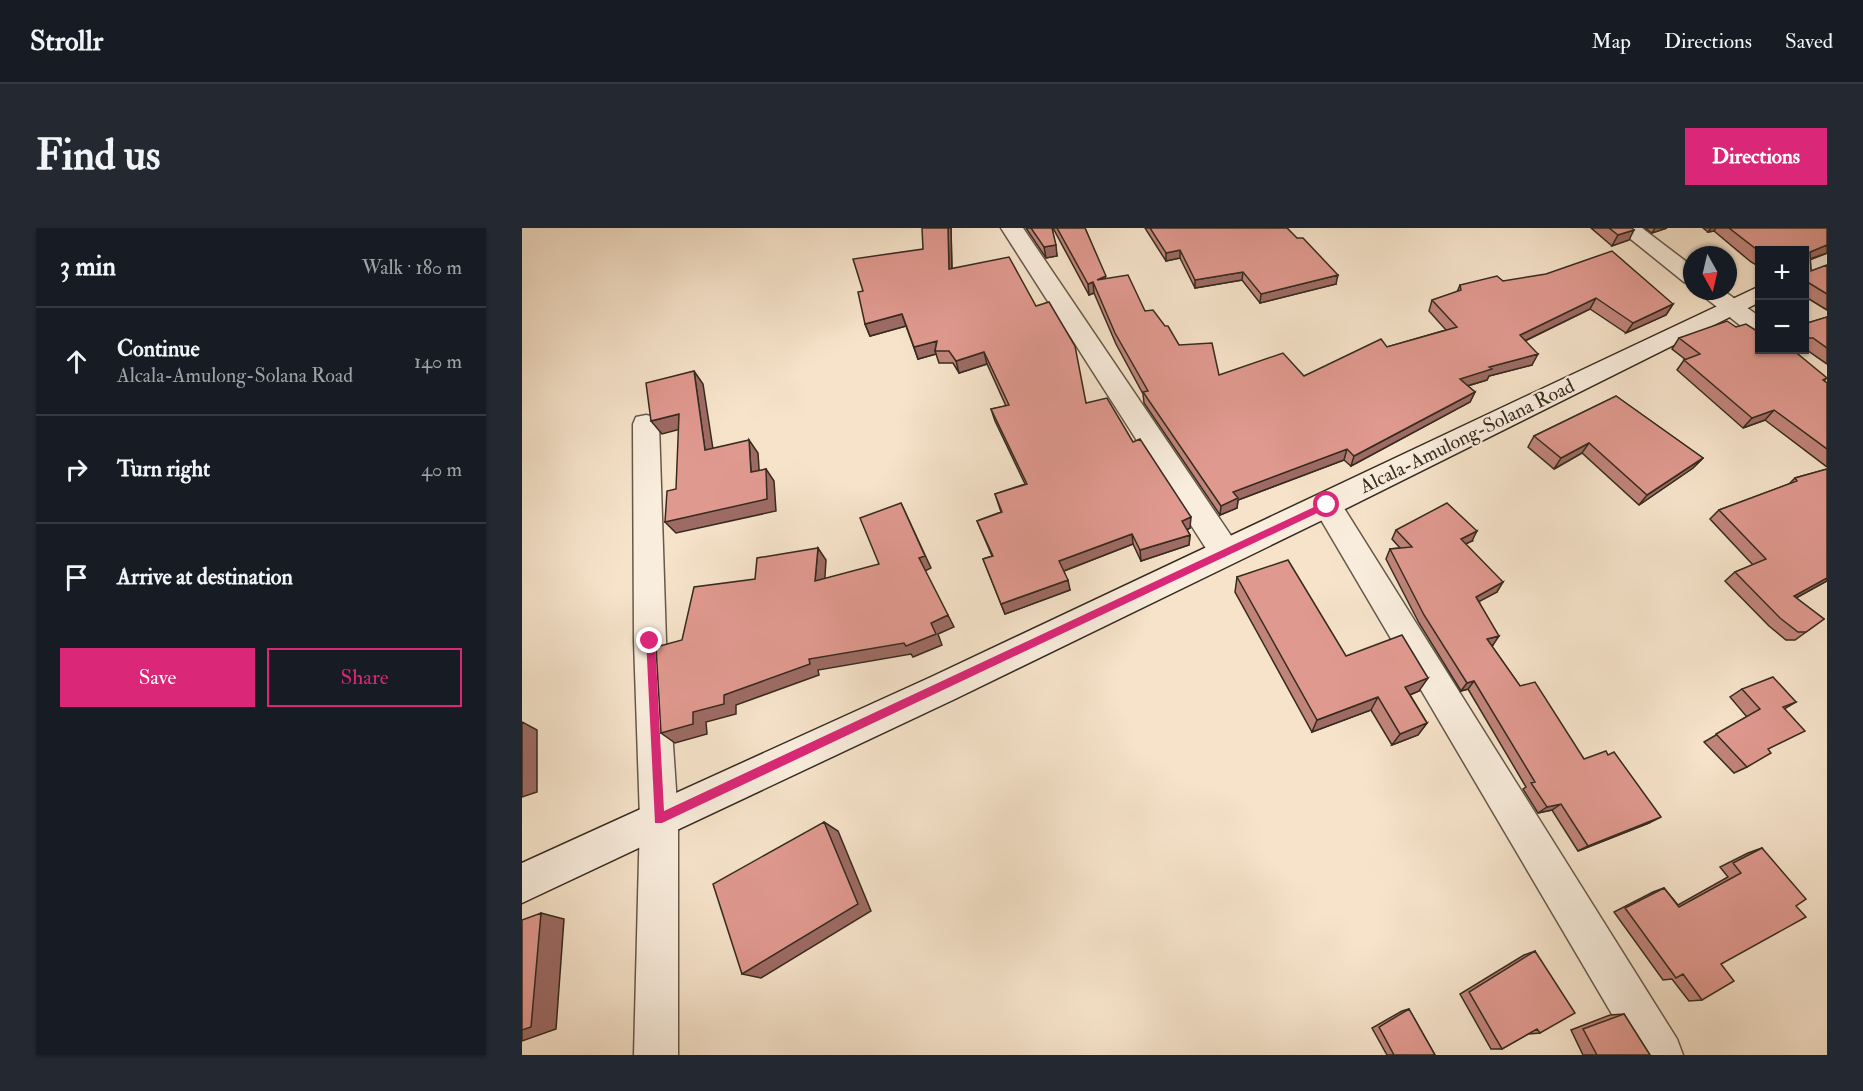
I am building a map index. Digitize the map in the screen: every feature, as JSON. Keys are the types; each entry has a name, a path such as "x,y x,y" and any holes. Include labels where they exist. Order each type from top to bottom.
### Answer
{"street":[{"path":"1012,228 1225,552"},
{"path":"1628,228 1683,271"},
{"path":"1809,270 1827,261"},
{"name":"Alcala-Amulong-Solana Road","path":"1737,296 1755,294"},
{"name":"Alcala-Amulong-Solana Road","path":"522,883 943,688 1327,505 1718,300"},
{"path":"1721,300 1755,325"},
{"path":"646,424 650,641 658,819 656,1055"},
{"path":"1327,505 1661,1055"}],"building":[{"path":"922,228 948,228 949,269 1009,257 1036,306 1049,302 1075,346 1086,403 1107,398 1133,442 1140,439 1191,517 1182,521 1190,535 1140,550 1132,534 1059,561 1068,580 1001,604 983,559 993,556 977,521 1002,512 995,494 1027,484 991,409 1009,405 984,352 956,361 949,351 935,351 937,341 914,347 902,314 865,324 858,292 863,291 853,259 923,249"},
{"path":"1031,228 1052,228 1056,245 1044,247"},
{"path":"1057,228 1085,228 1106,276 1097,280 1128,275 1145,311 1153,310 1165,326 1168,326 1179,345 1212,343 1219,375 1283,353 1304,376 1381,339 1387,347 1457,327 1432,300 1461,290 1460,285 1497,276 1503,281 1546,274 1612,251 1673,304 1633,323 1596,298 1520,335 1538,354 1489,367 1492,369 1460,379 1475,392 1354,456 1347,449 1233,492 1238,498 1221,506 1143,392 1148,391 1115,333 1093,282 1088,284"},
{"path":"1150,228 1287,228 1297,238 1303,238 1338,275 1261,294 1243,272 1195,280 1180,250 1166,253"},
{"path":"1609,228 1632,228 1634,230 1618,235"},
{"path":"1729,228 1827,228 1827,245 1810,252 1811,271 1827,265 1827,294 1809,283 1809,246 1755,246 1755,248"},
{"path":"1827,317 1827,348 1813,338 1809,338 1809,322"},
{"path":"1727,321 1736,327 1746,324 1755,330 1755,354 1798,354 1827,378 1823,380 1827,383 1827,449 1774,410 1752,418 1684,360 1700,354 1679,338"},
{"path":"694,371 705,450 749,440 751,472 766,469 767,499 665,522 667,491 676,489 679,414 651,421 646,383"},
{"path":"1616,396 1703,458 1647,495 1589,443 1561,458 1534,436"},
{"path":"1827,469 1827,578 1794,596 1824,619 1806,632 1798,632 1780,618 1735,572 1766,559 1719,510 1797,481 1795,478"},
{"path":"901,503 925,556 919,558 948,615 931,623 936,634 906,646 904,643 809,659 810,664 724,695 724,704 693,712 693,724 661,733 656,647 682,640 694,587 755,579 757,558 818,548 815,581 879,564 860,518"},
{"path":"1447,503 1477,531 1461,539 1503,582 1476,597 1499,636 1487,639 1520,686 1535,682 1584,759 1606,751 1608,755 1614,752 1661,817 1588,846 1561,804 1547,807 1531,783 1535,782 1474,681 1467,683 1424,615 1390,549 1412,547 1396,530"},
{"path":"1288,560 1346,656 1402,635 1428,678 1405,687 1427,723 1400,734 1378,697 1317,720 1237,577"},
{"path":"1773,677 1796,702 1783,707 1805,731 1768,749 1771,753 1747,767 1716,734 1760,709 1742,689"},
{"path":"824,822 858,904 742,974 713,884"},
{"path":"1762,848 1806,899 1796,906 1806,917 1721,964 1734,981 1702,1000 1683,974 1676,978 1625,908 1664,888 1679,907 1741,873 1733,863"},
{"path":"541,913 531,1027 522,1030 522,920"},
{"path":"1535,951 1575,1013 1540,1033 1537,1029 1502,1049 1469,992"},
{"path":"1409,1009 1435,1055 1394,1055 1379,1027"},
{"path":"1624,1014 1650,1055 1597,1055 1583,1029"}],"route":[{"path":"650,641 658,819 943,688 1327,505"}]}
